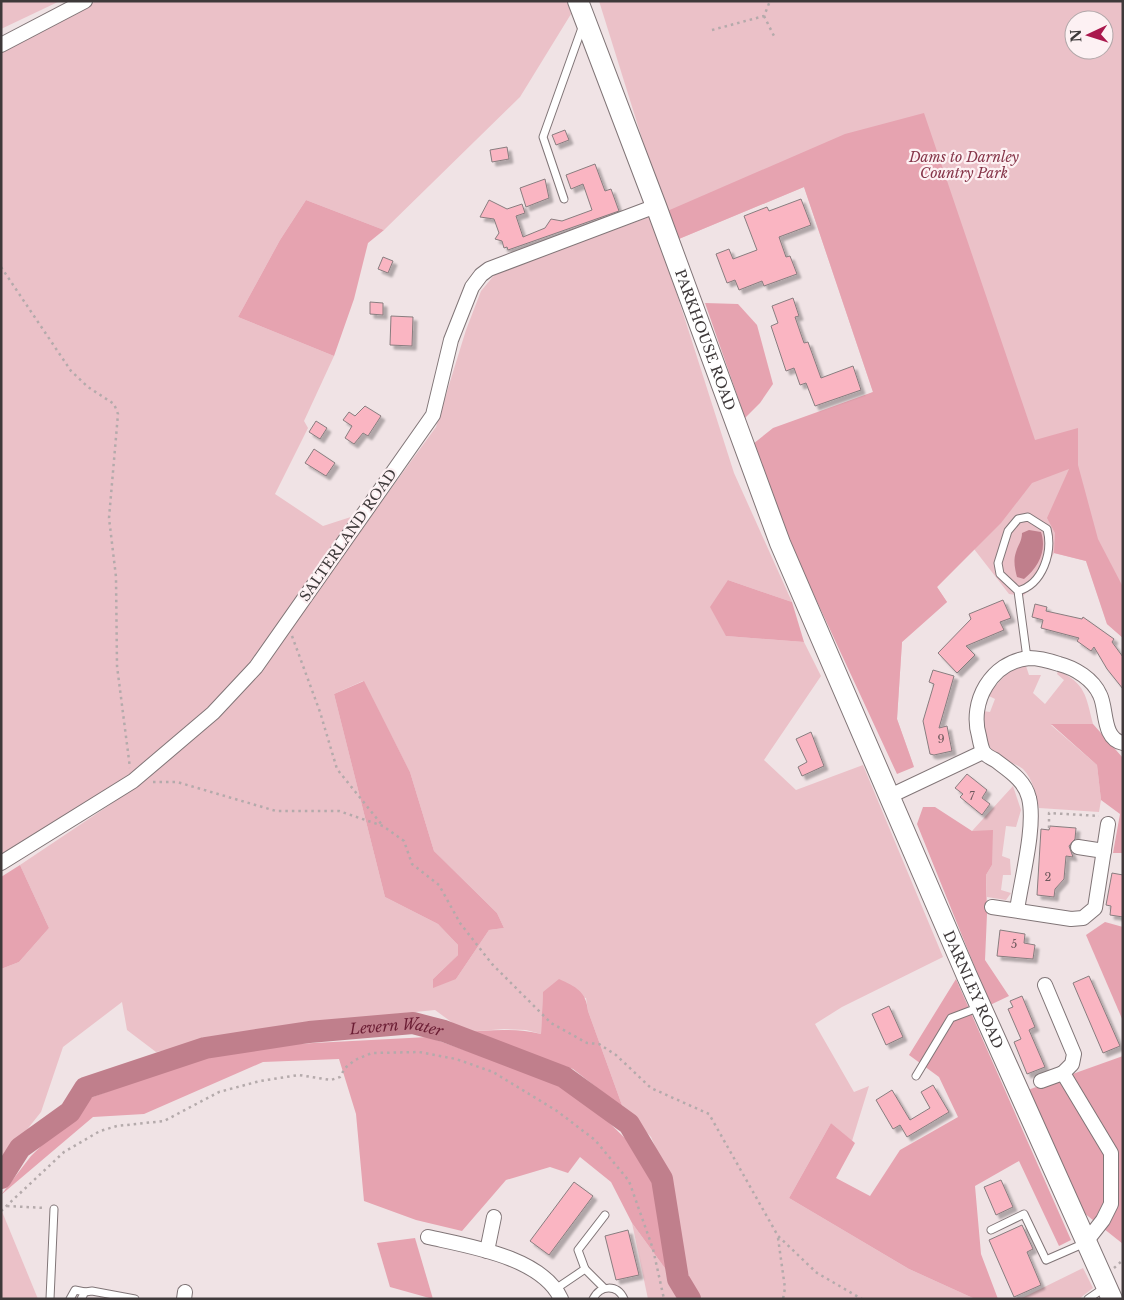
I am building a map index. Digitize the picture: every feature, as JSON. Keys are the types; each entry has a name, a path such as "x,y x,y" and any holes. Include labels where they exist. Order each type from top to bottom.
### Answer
{"main road":[{"name":"PARKHOUSE ROAD","path":"578,1 656,206 757,487 838,678"},
{"name":"DARNLEY ROAD","path":"838,678 980,1007 1109,1293"}],"street":[{"path":"1,45 85,1"},
{"name":"SALTERLAND ROAD","path":"1,863 133,781 213,713 256,667 433,415 452,340 472,287 481,275 489,269 656,206"},
{"path":"1017,910 1032,813 1029,796 1018,777 983,752 976,727 976,712 980,696 998,670 1027,658 1061,664 1080,672 1100,695 1108,730 1113,738 1123,743"},
{"path":"890,796 983,752"},
{"path":"992,906 1070,919 1083,918 1095,908 1108,824"},
{"path":"1078,847 1104,851"},
{"path":"1041,1081 1062,1073 1072,1064 1074,1054 1045,985"},
{"path":"1062,1073 1111,1153 1111,1204 1103,1220 1085,1243"},
{"path":"487,1251 494,1218"},
{"path":"428,1237 487,1251 522,1262 542,1278 557,1294"}],"lane":[{"path":"564,200 544,138 584,20"},
{"path":"1018,592 1038,577 1047,561 1050,541 1047,529 1028,517 1018,519 1008,531 998,563 1000,574 1018,592 1027,658"},
{"path":"916,1076 951,1018 980,1007"},
{"path":"50,1299 54,1209"},
{"path":"991,1230 1024,1214 1046,1260 1085,1243"},
{"path":"604,1288 584,1269 578,1250 605,1215"},
{"path":"557,1294 574,1276 584,1269"},
{"path":"593,1299 599,1290 604,1288 615,1289 624,1299"},
{"path":"70,1299 75,1290 83,1296 92,1291 135,1299"},
{"path":"1088,1299 1109,1293"}],"path":[{"path":"770,1 764,16 775,38"},
{"path":"712,30 764,16"},
{"path":"1,267 71,371 88,387 114,404 118,414 109,518 116,577 117,666 123,703 124,729 133,781 177,782 276,811 340,811 383,826"},
{"path":"287,621 320,712 337,769 383,826 404,841 412,864 439,885 460,923 492,964 551,1023 588,1043 599,1044 611,1051 651,1088 708,1114 778,1236 817,1273 862,1299"},
{"path":"1048,828 1049,813 1098,816 1108,824"},
{"path":"1,1211 64,1152 100,1131 117,1126 164,1121 219,1092 260,1081 299,1075 331,1080 340,1077 345,1068 355,1060 372,1053 419,1052 456,1059 493,1072 557,1111 595,1140 629,1181 653,1249 664,1299"},
{"path":"7,1206 54,1209"},
{"path":"778,1236 785,1288 783,1299"}],"green space":[{"path":"1,1 60,1 1,29"},
{"path":"96,1 567,1 571,14 520,97 384,230 306,200 280,240 238,317 334,356 304,421 308,428 275,494 323,526 357,515 241,679 150,761 1,856 1,52"},
{"name":"Dams to Darnley Country Park","path":"599,1 1123,1 1123,638 1107,624 1086,561 1054,553 1041,578 1023,596 1009,594 974,549 937,587 947,602 902,642 897,719 914,767 753,444 873,392 804,187 674,241"},
{"path":"652,216 734,473 792,602 728,580 726,636 804,642 821,676 764,760 796,790 863,765 943,957 842,1007 815,1024 854,1092 869,1086 852,1141 831,1123 789,1198 909,1269 975,1299 696,1299 680,1260 670,1181 651,1137 623,1108 588,1011 586,998 543,993 541,1034 526,1030 504,1029 465,1032 435,1010 395,1014 326,1026 278,1029 156,1052 127,1030 122,1002 63,1047 41,1112 1,1162 1,969 19,962 49,928 20,865 111,804 255,675 436,427 466,330 481,291 496,273","holes":["363,681 410,772 434,851 497,913 504,928 489,930 456,979 433,979 458,955 458,945 438,924 385,897 334,694"]},
{"path":"1026,666 1029,675 1041,675 1033,693 1045,704 1064,680 1057,674 1058,671 1080,686 1083,692 1089,706 1093,724 1051,725 1097,765 1101,800 1099,812 1039,808 1034,787 1023,769 998,755 986,739 983,727 983,711 990,712 995,699 987,695 1009,671"},
{"path":"1013,786 1021,810 1016,827 1006,826 1002,856 1010,859 1011,875 1003,875 1001,890 1011,893 1006,900 987,897 986,875 992,865 972,831"},
{"path":"1,1209 38,1299 1,1299"},
{"path":"632,1223 667,1271 684,1299 648,1299"},
{"path":"1083,1268 1093,1288 1079,1299 1020,1299"}],"shaded area":[{"path":"924,113 1035,440 1078,428 1078,465 1098,539 1123,587 1123,638 1107,624 1086,561 1054,553 1055,533 1047,518 1069,469 1032,483 1001,523 937,587 947,602 902,642 897,719 914,767 897,774 788,539 753,444 773,428 873,392 804,187 674,241 665,212 845,134"},
{"path":"306,200 384,230 368,243 354,299 334,356 238,317 280,240"},
{"path":"705,303 738,304 757,325 773,384 760,403 745,418"},
{"path":"1029,530 1041,532 1043,545 1038,564 1024,579 1017,577 1015,559 1022,533"},
{"path":"728,580 792,602 804,642 726,636 710,607"},
{"path":"364,681 410,772 434,851 497,913 504,928 489,930 456,979 433,988 433,979 458,955 458,945 438,924 385,897 334,694"},
{"path":"1051,724 1093,724 1123,758 1123,853 1113,853 1120,814 1101,800 1097,765"},
{"path":"923,807 935,807 972,831 993,830 992,865 986,875 985,960 1009,996 990,1005 917,824"},
{"path":"20,865 49,928 19,962 1,969 1,877"},
{"path":"1105,922 1123,927 1123,1021 1086,935"},
{"path":"559,979 579,990 585,999 623,1108 573,1069 465,1032 513,1030 541,1034 543,992"},
{"path":"956,979 1071,1240 1059,1246 1019,1161 975,1186 981,1254 998,1299 975,1299 909,1269 789,1198 831,1123 855,1143 836,1178 870,1196 900,1150 958,1117 939,1077 909,1055"},
{"path":"428,1037 563,1085 592,1106 633,1146 654,1182 667,1271 632,1223 611,1182 580,1157 568,1173 550,1167 506,1180 462,1231 416,1220 364,1201 356,1114 339,1059 263,1062 144,1114 93,1117 1,1195 31,1156 90,1098 199,1058 276,1045"},
{"path":"1123,1056 1123,1244 1079,1209 1025,1091"},
{"path":"415,1238 433,1299 390,1287 377,1243"}],"building":[{"path":"565,130 569,140 556,145 552,135"},
{"path":"507,147 509,159 492,162 490,150"},
{"path":"595,164 605,191 611,189 619,211 508,250 507,247 504,248 502,241 495,239 499,233 494,219 480,217 489,200 507,209 522,204 525,213 516,216 523,237 545,228 551,219 562,221 592,210 583,184 571,189 566,175"},
{"path":"545,179 549,198 526,207 520,188"},
{"path":"801,199 811,225 779,237 786,257 790,256 797,274 764,286 762,281 739,290 735,280 727,283 716,254 729,249 733,259 757,250 744,216 767,207 769,211"},
{"path":"383,257 393,261 388,273 378,269"},
{"path":"793,298 799,316 795,317 804,343 808,342 821,378 853,366 861,390 815,406 806,383 800,385 794,368 786,371 771,326 778,323 772,306"},
{"path":"370,302 383,303 383,315 370,314"},
{"path":"391,316 413,317 412,346 390,345"},
{"path":"365,406 381,416 368,436 363,433 354,444 345,438 352,426 343,420 349,412 355,416"},
{"path":"316,421 327,428 320,439 309,432"},
{"path":"314,449 335,463 326,476 305,463"},
{"path":"1003,600 1011,618 1000,622 1004,630 966,646 975,655 957,673 938,653 971,619 969,614"},
{"path":"1035,604 1047,607 1046,611 1082,619 1083,617 1114,639 1112,642 1123,657 1123,689 1107,669 1094,647 1091,651 1077,641 1079,638 1041,628 1043,620 1032,617"},
{"path":"933,670 954,676 939,728 947,726 952,751 934,755 930,754 923,721 934,684 929,682"},
{"path":"811,732 824,766 802,776 798,767 807,762 796,739"},
{"path":"967,774 987,790 982,798 990,804 982,815 960,797 963,794 955,788"},
{"path":"1050,826 1076,828 1075,839 1069,846 1073,857 1066,856 1064,879 1055,889 1054,897 1037,895 1041,829 1049,830"},
{"path":"1112,873 1123,875 1123,917 1110,915 1111,906 1106,905"},
{"path":"1000,930 1025,934 1024,943 1035,945 1033,959 997,956"},
{"path":"1089,976 1120,1046 1103,1053 1073,983"},
{"path":"1022,996 1035,1027 1029,1030 1045,1067 1027,1074 1014,1042 1021,1039 1008,1009 1013,1007 1010,1001"},
{"path":"889,1006 903,1037 886,1045 872,1014"},
{"path":"933,1085 949,1112 907,1137 900,1125 893,1129 876,1100 892,1090 910,1120 930,1108 921,1092"},
{"path":"1001,1180 1013,1207 996,1215 984,1187"},
{"path":"574,1182 593,1196 549,1255 530,1241"},
{"path":"1022,1225 1033,1249 1027,1252 1041,1285 1014,1297 989,1240"},
{"path":"628,1230 639,1275 616,1280 605,1236"}],"waterway":[{"name":"Levern Water","path":"1,1178 20,1148 70,1112 85,1088 205,1048 309,1032 413,1023 444,1031 564,1077 629,1124 662,1179 678,1279 690,1299"}]}
